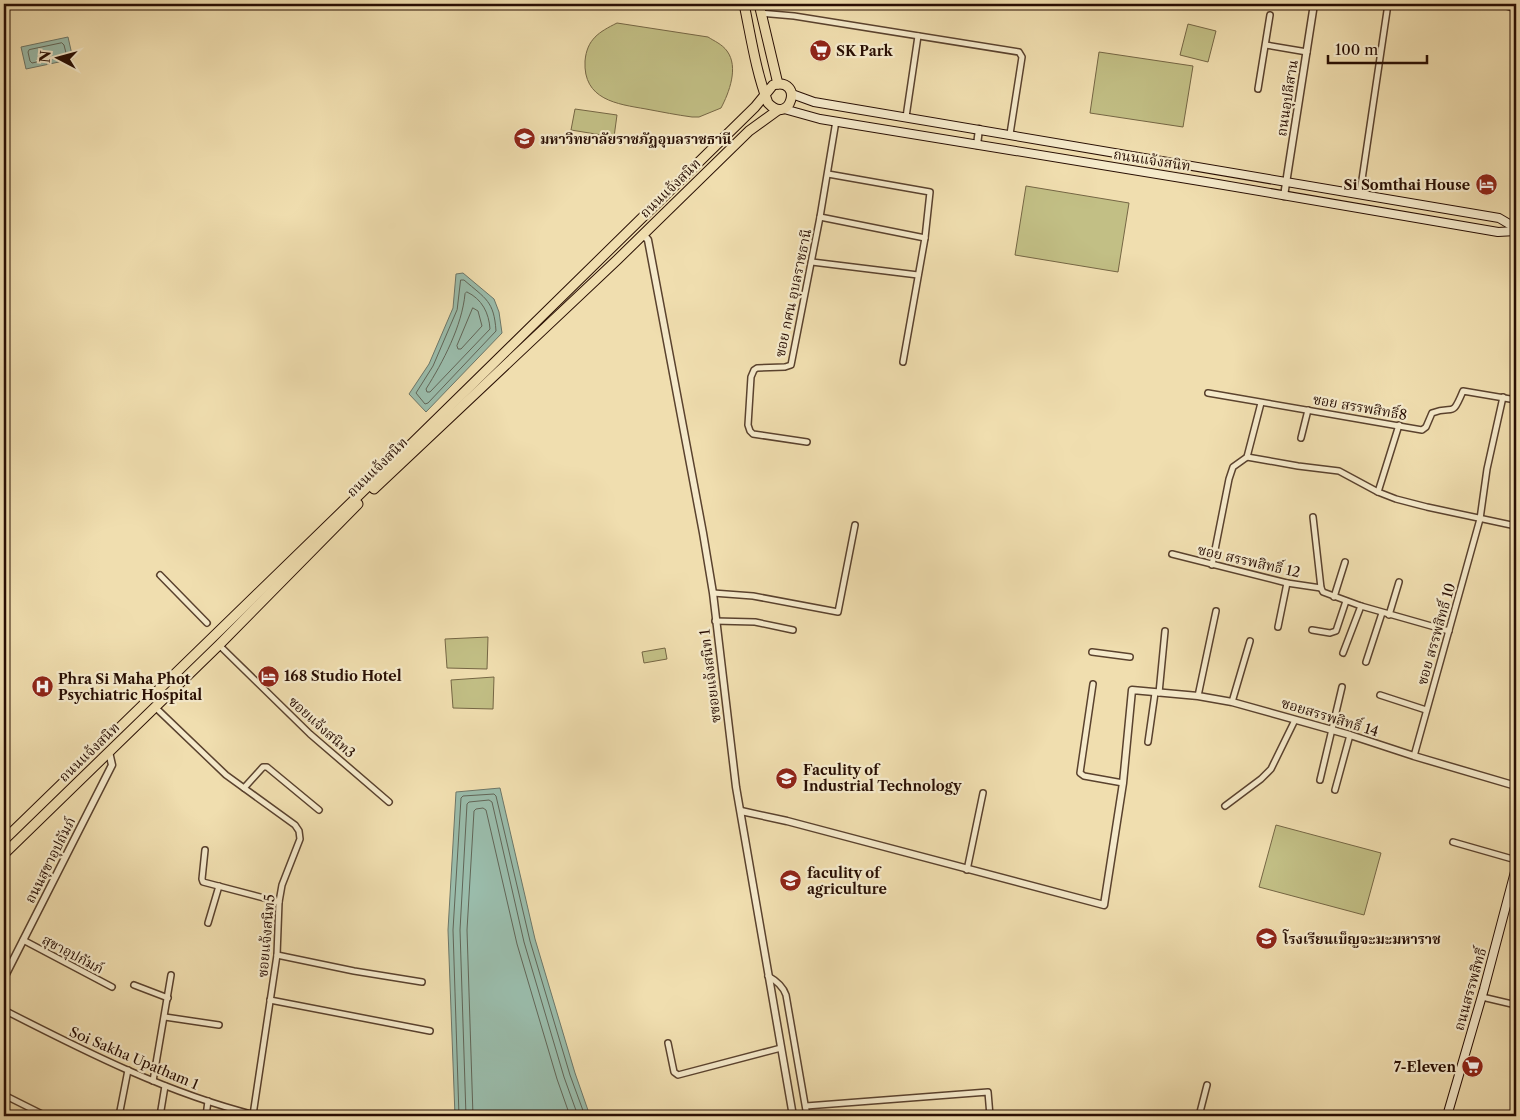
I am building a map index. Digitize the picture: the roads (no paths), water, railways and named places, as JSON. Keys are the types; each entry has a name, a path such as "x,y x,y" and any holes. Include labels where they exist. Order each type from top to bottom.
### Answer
{"main road":[{"path":"744,4 760,78 768,103 772,107 781,109 788,106 792,100 790,88 785,85 773,85 766,95"},
{"path":"746,14 759,8 778,84"},
{"name":"ถนนแจ้งสนิท","path":"792,94 814,102 1499,218 1516,229"},
{"name":"ถนนแจ้งสนิท","path":"4,840 392,463 766,95"},
{"name":"ถนนแจ้งสนิท","path":"4,854 219,645 360,502 749,131 781,109 836,121 1498,232 1516,229"},
{"name":"ถนนสรรพสิทธิ์","path":"1447,1116 1513,894 1516,868"}],"street":[{"name":"ถนนอุปลีสาน","path":"1284,196 1314,4"},
{"path":"1360,194 1388,4"},
{"path":"1500,4 1516,9"},
{"path":"759,8 794,16 1019,52 1022,57 1010,134"},
{"path":"1258,89 1270,16"},
{"path":"906,117 918,36"},
{"path":"1266,45 1307,52"},
{"name":"ซอย กศน อุบลราชธานี","path":"807,442 753,434 750,431 748,425 752,377 754,370 758,368 791,365 812,262 836,121"},
{"path":"977,145 980,129"},
{"path":"828,174 930,192 925,238 903,362"},
{"name":"ซอย กศน อุบลราชธานี","path":"820,218 925,238"},
{"name":"ซซอยแจ้งสนิท 1","path":"643,234 648,240 713,593 736,787 793,1116"},
{"path":"812,262 918,275"},
{"name":"ซอย สรรพสิทธิ์8","path":"1208,393 1422,430 1426,427 1432,413 1456,408 1463,391 1516,400"},
{"name":"ซอย สรรพสิทธิ์ 10","path":"1414,756 1480,519 1487,469 1503,398"},
{"path":"1212,565 1229,479 1233,467 1247,457 1261,403"},
{"path":"1301,438 1308,410"},
{"path":"1378,492 1400,425"},
{"path":"1247,457 1339,471 1378,492 1427,507 1516,526"},
{"name":"ซอย สรรพสิทธิ์ 12","path":"1314,517 1321,588 1323,592 1388,615 1449,631"},
{"path":"713,593 753,596 838,612 855,525"},
{"name":"ซอย สรรพสิทธิ์ 12","path":"1172,554 1287,583 1321,588"},
{"path":"1334,597 1346,562"},
{"path":"160,575 207,623"},
{"path":"1388,615 1399,582"},
{"path":"1278,627 1287,583"},
{"path":"1312,630 1330,633 1336,631 1346,601"},
{"path":"1343,653 1361,606"},
{"path":"1198,696 1216,611"},
{"path":"1366,662 1382,612"},
{"path":"716,621 755,622 792,630"},
{"path":"1148,742 1165,631"},
{"path":"1232,702 1250,641"},
{"name":"ซอยแจ้งสนิท3","path":"219,645 310,734 389,802"},
{"path":"1092,652 1130,657"},
{"path":"741,811 787,821 1104,905 1123,783 1084,776 1080,773 1094,684"},
{"path":"1320,780 1342,687"},
{"name":"ซอยสรรพสิทธิ์ 14","path":"1123,783 1132,690 1198,696 1232,702 1350,735 1516,786"},
{"path":"1380,695 1426,710"},
{"name":"ซอยแจ้งสนิท5","path":"155,707 226,775 295,824 299,831 300,839 282,885 279,902 277,955 256,1116"},
{"path":"1225,806 1261,779 1271,769 1296,720"},
{"path":"1335,790 1350,735"},
{"name":"ถนนสุขาอุปถัมภ์","path":"4,978 112,765 109,752"},
{"path":"244,788 263,767 267,767 318,810"},
{"path":"967,870 983,792"},
{"path":"1453,842 1516,860"},
{"path":"205,850 203,882 279,902"},
{"path":"208,923 219,886"},
{"name":"สุขาอุปกัมภ์","path":"23,940 112,988"},
{"path":"277,955 354,971 422,982"},
{"path":"153,1081 171,975"},
{"path":"768,976 776,980 784,988 808,1116"},
{"path":"134,985 168,998"},
{"path":"1482,997 1516,1005"},
{"path":"270,1000 430,1031"},
{"name":"Soi Sakha Upatham 1","path":"4,1010 81,1050 153,1081 256,1116"},
{"path":"165,1017 218,1025"},
{"path":"668,1043 674,1072 678,1074 781,1048"},
{"path":"119,1116 128,1070"},
{"path":"1199,1116 1207,1085"},
{"path":"160,1116 165,1086"},
{"path":"806,1106 988,1092 990,1116"},
{"path":"4,1095 46,1116"},
{"path":"206,1116 208,1101"}],"water":[{"path":"68,37 73,59 26,69 21,47"},
{"path":"463,273 494,299 499,312 502,333 426,412 409,394 429,364 453,308 456,274"},
{"path":"500,788 535,939 575,1073 590,1116 455,1116 448,930 456,792"}],"place":[{"name":"SK Park","path":"820,51"},
{"name":"มหาวิทยาลัยราชภัฏอุบลราชธานี","path":"524,139"},
{"name":"Si Somthai House","path":"1486,185"},
{"name":"168 Studio Hotel","path":"268,676"},
{"name":"Phra Si Maha Phot Psychiatric Hospital","path":"42,687"},
{"name":"Faculity of Industrial Technology","path":"787,778"},
{"name":"faculity of agriculture","path":"791,881"},
{"name":"โรงเรียนเบ็ญจะมะมหาราช","path":"1267,939"},
{"name":"7-Eleven","path":"1472,1067"}]}
